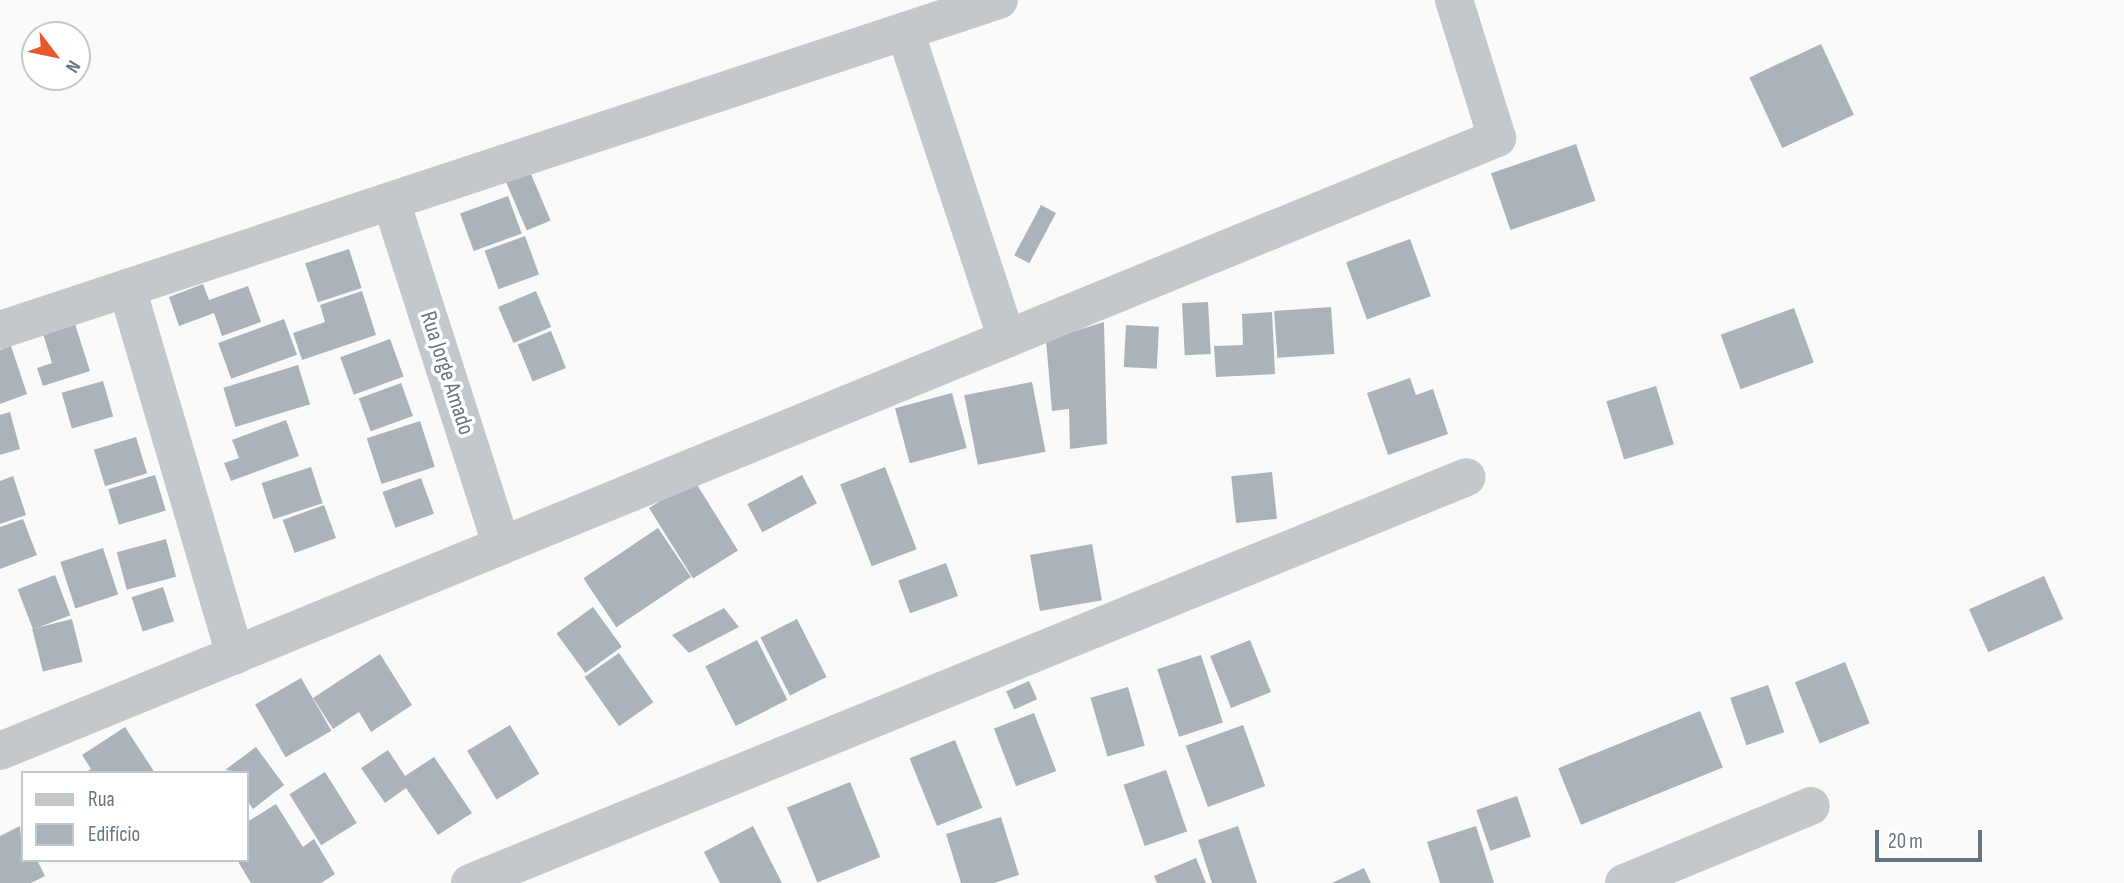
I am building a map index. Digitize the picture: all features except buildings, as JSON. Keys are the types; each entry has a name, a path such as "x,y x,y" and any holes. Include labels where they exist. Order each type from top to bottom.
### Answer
{"street":[{"path":"0,330 999,0"},
{"path":"0,751 1497,138 1454,0"},
{"path":"905,31 1007,339"},
{"name":"Rua Jorge Amado","path":"391,201 502,546"},
{"path":"127,288 234,655"},
{"path":"470,883 1467,477"},
{"path":"1624,883 1811,806"}]}
